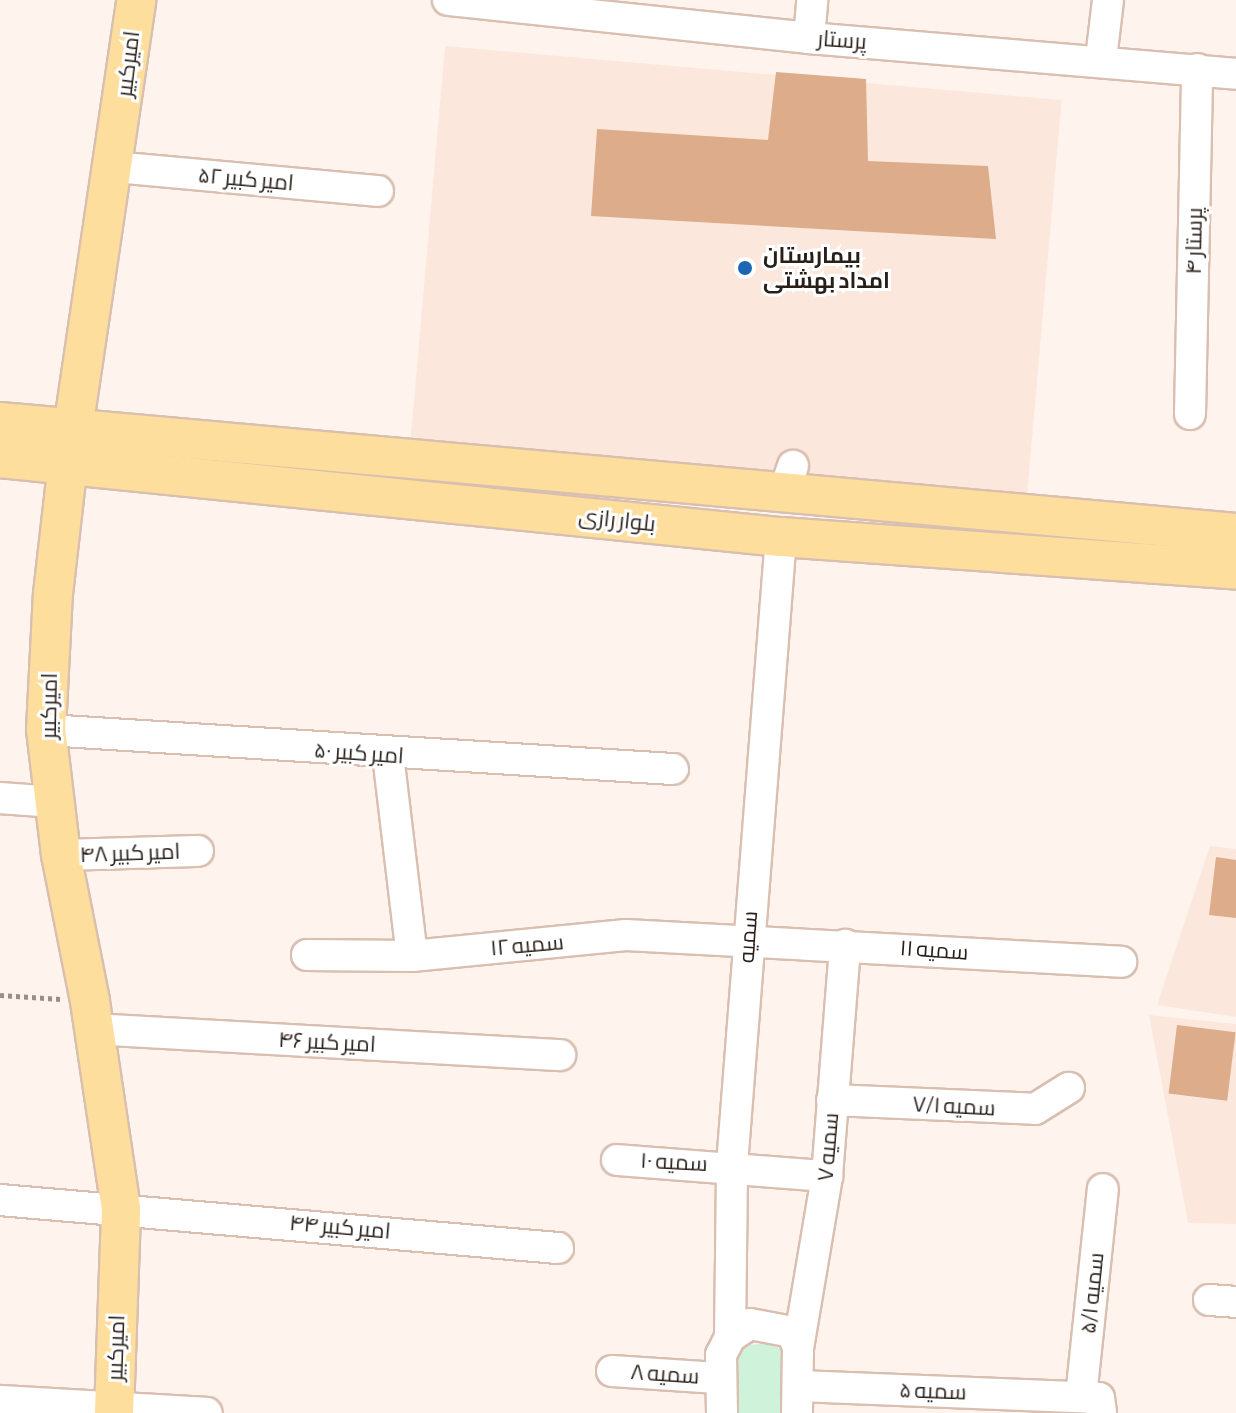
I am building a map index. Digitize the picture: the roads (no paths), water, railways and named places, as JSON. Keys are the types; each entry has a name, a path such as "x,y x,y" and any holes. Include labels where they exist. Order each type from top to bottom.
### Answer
{"main road":[{"name":"امیرکبیر","path":"114,1409 121,1209 92,1015 61,855 46,730 53,594 68,463 76,427 136,0"},
{"name":"بلوار رازی","path":"0,422 304,451 788,481 1108,541 1236,570"},
{"path":"302,488 304,451"},
{"name":"بلوار رازی","path":"0,458 781,537 1108,541 1236,533"}],"street":[{"name":"پرستار","path":"448,0 702,13 809,38 1101,59 1236,74"},
{"path":"809,38 812,0"},
{"path":"1101,59 1108,0"},
{"name":"پرستار ۴","path":"1190,414 1197,69"},
{"name":"امیر کبیر ۵۲","path":"114,167 378,191"},
{"name":"سمیه","path":"718,1378 730,1337 732,1165 781,537"},
{"name":"امیر کبیر ۵۰","path":"46,730 388,755 673,769"},
{"path":"388,755 412,956"},
{"path":"0,798 54,802"},
{"name":"امیر کبیر ۴۸","path":"61,855 198,851"},
{"name":"سمیه ۱۲","path":"307,955 412,956 626,935 747,944"},
{"name":"سمیه ۱۱","path":"747,944 845,945 1121,962"},
{"name":"سمیه ۷","path":"798,1399 798,1348 827,1176 845,945"},
{"name":"امیر کبیر ۴۶","path":"92,1015 560,1055"},
{"name":"سمیه ۷/۱","path":"832,1100 1035,1109 1069,1088"},
{"name":"سمیه ۱۰","path":"617,1160 732,1165 827,1176"},
{"name":"سمیه ۵/۱","path":"1091,1405 1103,1189"},
{"name":"امیر کبیر ۴۴","path":"0,1200 558,1248"},
{"path":"730,1337 750,1324 774,1325 792,1332 798,1348"},
{"name":"سمیه ۸","path":"612,1371 718,1378"},
{"path":"718,1378 722,1413"},
{"name":"سمیه ۵","path":"798,1399 1091,1405"},
{"path":"0,1401 207,1413"}],"place":[{"name":"بیمارستان امداد بهشتی","path":"745,268"}]}
